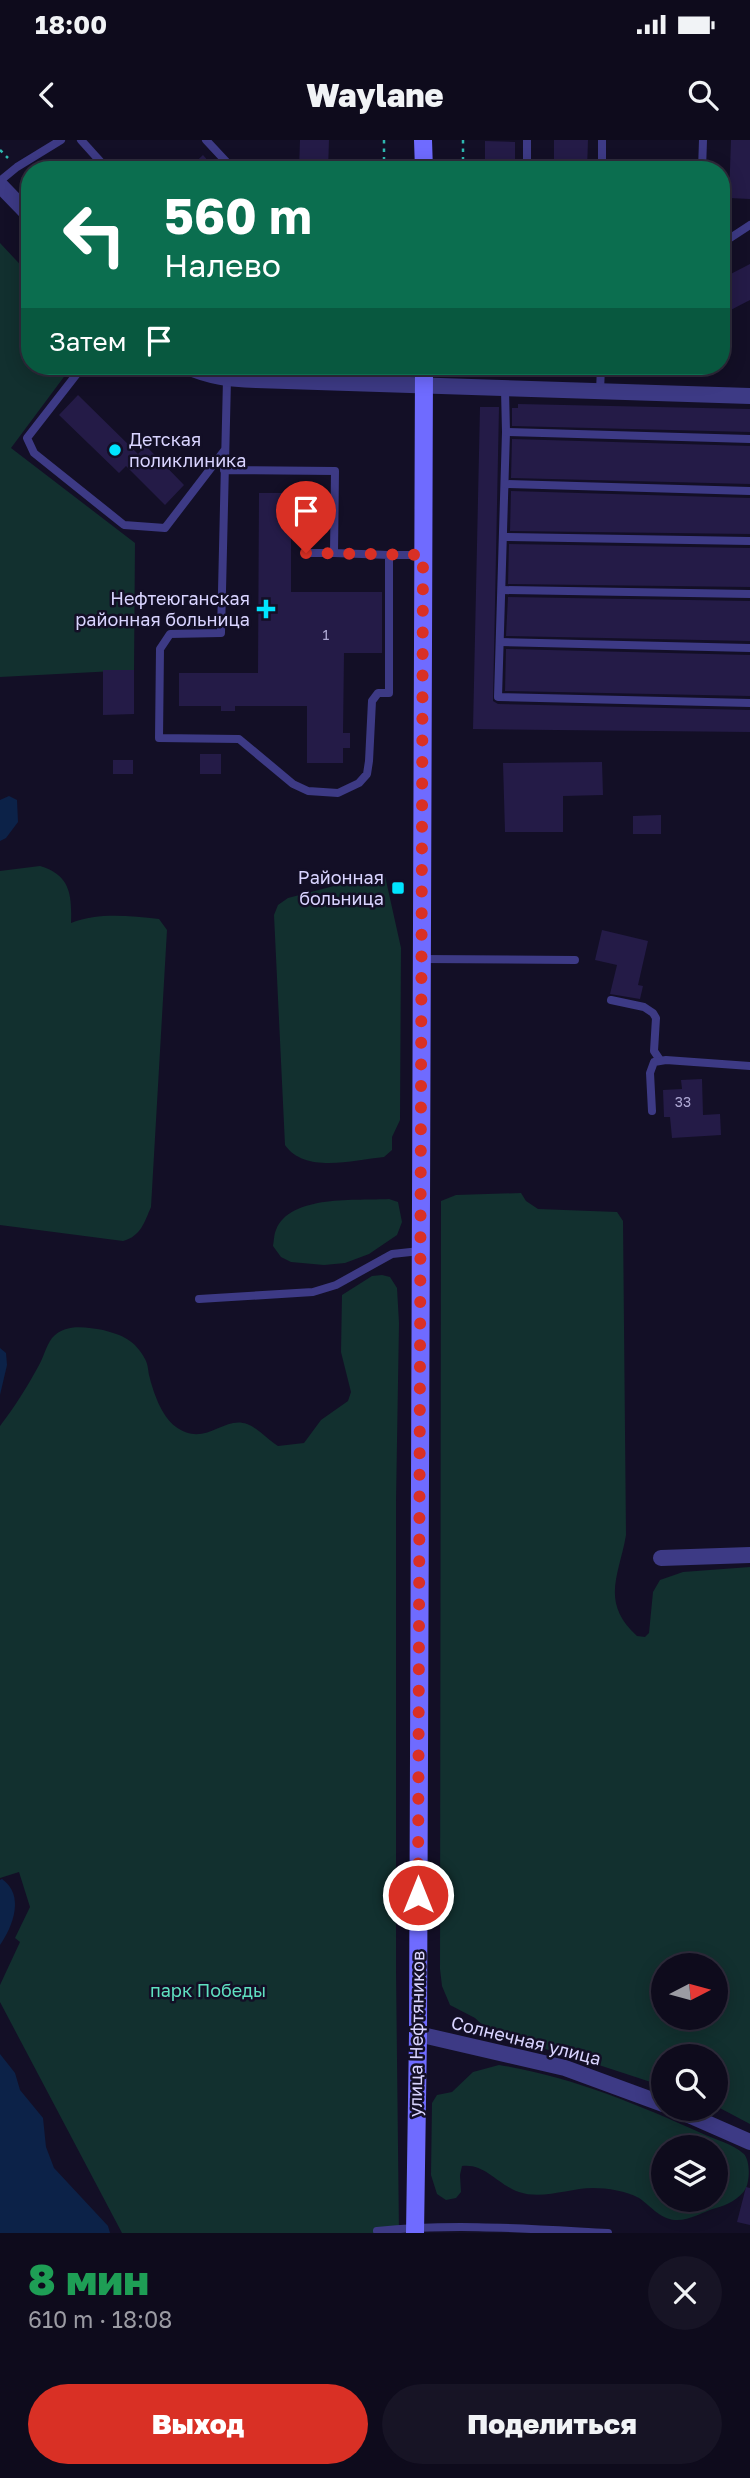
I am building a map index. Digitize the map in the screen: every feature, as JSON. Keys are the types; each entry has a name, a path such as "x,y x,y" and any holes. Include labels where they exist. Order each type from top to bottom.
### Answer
{"street":[{"path":"423,140 424,161"},
{"path":"0,183 21,206"},
{"path":"208,375 226,379 424,387 750,396"},
{"name":"улица Нефтяников","path":"415,2230 424,375"},
{"path":"662,1558 750,1555"},
{"name":"Солнечная улица","path":"418,2034 565,2068 651,2100"},
{"path":"702,2121 750,2142"}],"lane":[{"path":"27,161 61,140"},
{"path":"80,140 100,161"},
{"path":"206,140 226,161"},
{"path":"527,140 527,161"},
{"path":"602,161 603,140"},
{"path":"702,161 703,140"},
{"path":"0,183 21,165"},
{"path":"730,238 747,227 750,237"},
{"path":"76,375 27,438 34,453 124,526 164,528 224,451"},
{"path":"600,392 601,375"},
{"path":"226,379 221,633 170,634 160,649 159,738 239,739 293,784 308,791 338,793 359,783 367,774 372,701 378,693 389,693 389,555"},
{"path":"505,390 505,484 498,697 750,702"},
{"path":"506,432 750,439"},
{"path":"224,470 335,471 334,553"},
{"path":"505,484 750,491"},
{"path":"503,537 750,541"},
{"path":"306,553 423,555"},
{"path":"502,590 750,594"},
{"path":"500,642 750,648"},
{"path":"421,959 575,960"},
{"path":"611,1000 644,1007 653,1013 656,1018 654,1051 660,1060"},
{"path":"652,1111 650,1073 654,1062 660,1060 750,1066"},
{"path":"198,1299 313,1292 336,1286 392,1254 420,1251"},
{"path":"377,2231 608,2233"}],"path":[{"path":"384,140 384,161"},
{"path":"463,140 463,161"}],"green space":[{"path":"0,243 21,265 21,375 65,375 11,448 135,543 134,670 0,677"},
{"path":"40,866 58,875 67,887 71,903 71,923 104,916 137,917 159,919 167,930 151,1207 138,1232 123,1241 0,1225 0,871"},
{"path":"376,875 385,876 401,948 400,1120 392,1137 392,1150 384,1157 331,1163 305,1160 285,1145 274,915 278,905 288,898"},
{"path":"521,1193 526,1201 538,1209 617,1212 623,1221 626,1535 615,1600 626,1624 637,1636 645,1637 649,1633 653,1592 660,1580 683,1572 750,1567 750,2124 728,2112 728,2044 651,2044 651,2082 559,2052 508,2041 490,2032 475,2018 450,2005 442,1986 441,1201 456,1195"},
{"path":"389,1199 398,1202 402,1222 397,1235 369,1254 345,1263 324,1265 291,1262 281,1257 273,1246 276,1230 284,1218 295,1210 343,1200"},
{"name":"парк Победы","path":"372,1276 390,1277 397,1288 399,1323 396,1501 396,1971 399,2233 122,2233 0,2002 0,1985 20,1942 15,1938 30,1907 19,1872 0,1878 0,1426 40,1364 52,1338 63,1330 83,1327 116,1334 137,1347 146,1361 162,1410 176,1427 186,1433 205,1433 239,1422 251,1426 278,1446 304,1443 321,1420 348,1401 351,1392 341,1352 342,1295"},
{"path":"499,2065 551,2076 602,2092 651,2112 651,2121 673,2121 706,2135 651,2135 651,2208 639,2198 611,2189 584,2188 537,2195 519,2192 485,2171 470,2166 462,2166 461,2192 456,2198 446,2200 437,2194 431,2175 432,2103 437,2095 452,2092 473,2072"},
{"path":"728,2145 744,2154 749,2170 746,2188 729,2203"},
{"path":"656,2212 706,2212 680,2220"}],"water":[{"path":"9,796 17,800 18,822 6,838 0,841 0,800"},
{"path":"0,1348 6,1353 7,1365 0,1395"},
{"path":"2,1879 13,1893 15,1911 0,1945 0,1880"},
{"path":"0,2054 15,2073 20,2090 43,2118 46,2147 54,2168 108,2226 110,2233 0,2233"}],"building":[{"path":"300,140 329,140 328,161 299,161"},
{"path":"554,140 588,140 587,161 554,161"},
{"path":"731,140 750,140 750,199 730,198"},
{"path":"485,141 515,142 515,161 485,161"},
{"path":"203,155 208,161 197,161"},
{"path":"750,264 750,300 730,310 730,274"},
{"name":"Детская поликлиника","path":"78,395 138,454 146,446 184,485 165,505 126,466 119,473 59,415"},
{"path":"518,404 750,409 750,432 512,426 512,408 518,408"},
{"path":"480,407 499,407 493,701 498,704 750,710 750,732 473,729"},
{"path":"512,439 750,446 750,484 511,478"},
{"path":"511,491 750,498 750,534 510,531"},
{"path":"259,493 292,493 292,510 299,510 299,524 291,524 291,592 382,592 382,653 344,653 343,733 350,733 350,748 343,748 343,763 307,763 307,706 235,706 235,711 221,711 221,706 179,706 179,673 258,673"},
{"path":"509,544 750,548 750,587 508,584"},
{"path":"508,597 750,601 750,641 506,636"},
{"path":"506,649 750,655 750,696 505,691"},
{"path":"103,670 134,670 134,714 103,715"},
{"path":"200,754 221,754 221,774 200,774"},
{"path":"113,760 133,760 133,774 113,774"},
{"path":"602,762 603,795 563,796 563,832 505,832 503,763"},
{"path":"661,815 661,834 633,834 633,816"},
{"path":"602,930 648,941 638,985 643,986 640,999 610,994 617,965 595,960"},
{"path":"702,1079 703,1115 720,1114 721,1135 672,1138 670,1117 664,1117 663,1090 682,1089 681,1080"},
{"path":"746,2187 750,2188 750,2225 737,2222"}],"place":[{"name":"Детская поликлиника","path":"115,450"},
{"name":"Нефтеюганская районная больница","path":"266,609"},
{"name":"Районная больница","path":"398,888"}],"route":[{"path":"306,553 423,555 418,1895"}]}
